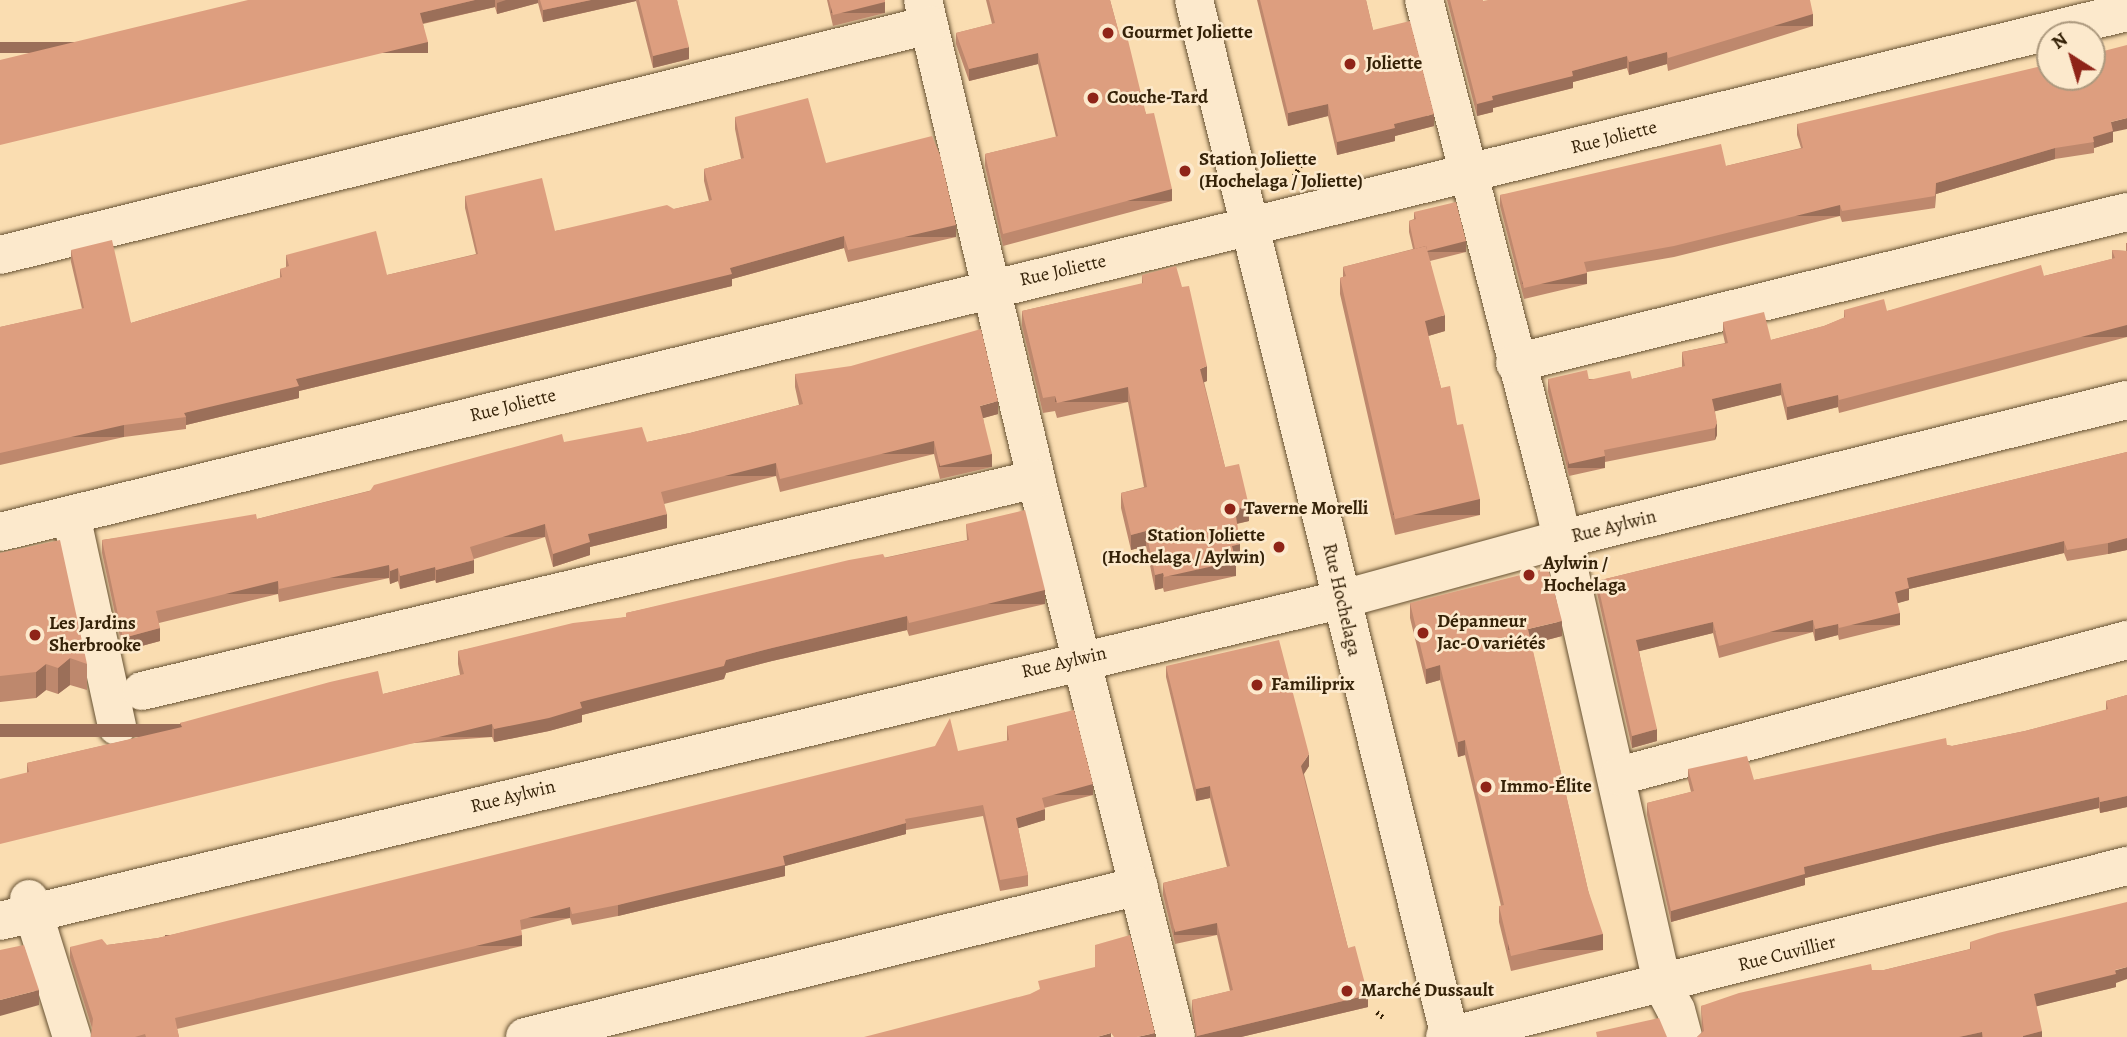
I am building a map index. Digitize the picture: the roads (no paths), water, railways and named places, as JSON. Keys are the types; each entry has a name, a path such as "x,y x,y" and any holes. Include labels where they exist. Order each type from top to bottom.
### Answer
{"street":[{"name":"Rue Hochelaga","path":"1194,0 1448,1037"},
{"path":"1424,0 1515,363 1555,509 1559,540 1619,775 1663,986 1676,1010 1683,1037"},
{"path":"0,255 926,12 1036,479 1084,658 1176,1037"},
{"name":"Rue Joliette","path":"0,532 2127,12"},
{"path":"1515,363 2127,212"},
{"name":"Rue Aylwin","path":"21,911 1084,658 1339,600 1559,540 2127,400"},
{"path":"142,691 1036,479"},
{"path":"71,515 117,726"},
{"path":"1619,775 2127,640"},
{"name":"Rue Cuvillier","path":"1448,1037 1663,986 2127,866"},
{"path":"525,1037 1139,886"},
{"path":"21,911 72,1037"}],"place":[{"name":"Gourmet Joliette","path":"1108,33"},
{"name":"Joliette","path":"1350,64"},
{"name":"Couche-Tard","path":"1093,98"},
{"name":"Station Joliette (Hochelaga / Joliette)","path":"1185,171"},
{"name":"Taverne Morelli","path":"1230,509"},
{"name":"Station Joliette (Hochelaga / Aylwin)","path":"1279,547"},
{"name":"Aylwin / Hochelaga","path":"1529,575"},
{"name":"Dépanneur Jac-O variétés","path":"1423,633"},
{"name":"Les Jardins Sherbrooke","path":"35,635"},
{"name":"Familiprix","path":"1257,685"},
{"name":"Immo-Élite","path":"1486,787"},
{"name":"Marché Dussault","path":"1347,991"}]}
